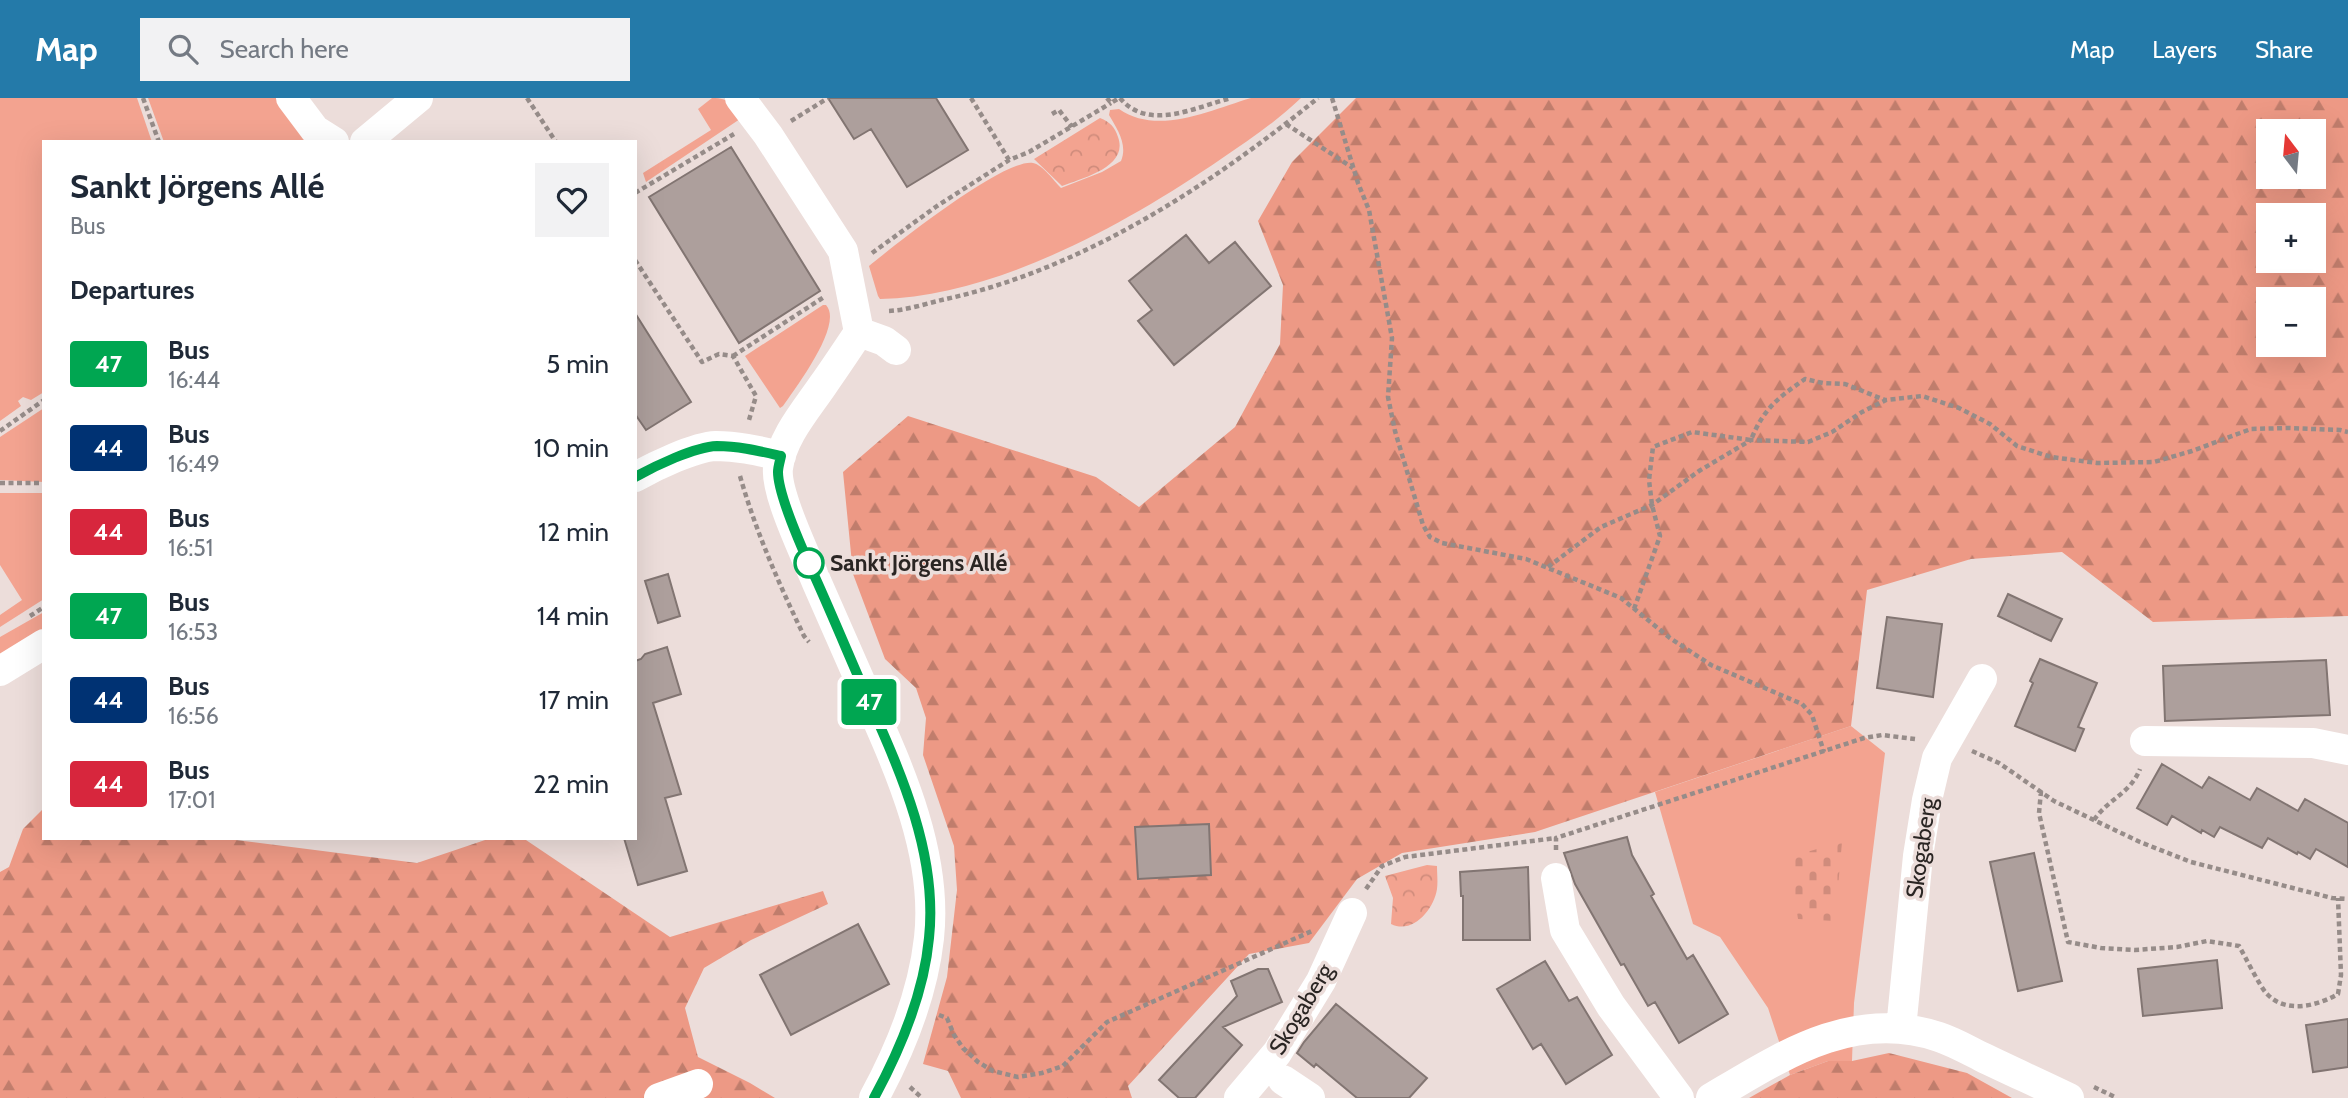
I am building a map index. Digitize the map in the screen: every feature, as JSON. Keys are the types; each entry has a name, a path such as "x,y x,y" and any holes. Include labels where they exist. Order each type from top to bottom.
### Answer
{"street":[{"path":"291,98 315,130 331,140"},
{"path":"368,140 418,98"},
{"path":"760,115 843,251 859,332 791,432 781,456 778,471 780,486 809,563 894,757 911,805 924,855 930,898 929,938 923,973 888,1072 874,1098"},
{"path":"859,332 884,341 896,350"},
{"path":"637,476 713,446 743,447 781,456"},
{"path":"0,671 42,645"},
{"name":"Skogaberg","path":"1901,1029 1918,856 1927,800 1937,758 1982,679"},
{"path":"2145,741 2313,743 2348,750"},
{"path":"1556,878 1565,930 1611,1006 1679,1098"},
{"name":"Skogaberg","path":"1239,1098 1277,1053 1321,981 1352,913"},
{"path":"1711,1098 1787,1054 1822,1039 1863,1029 1901,1029 1941,1037 2069,1098"},
{"name":"Skogaberg","path":"1283,1080 1310,1098"},
{"path":"659,1098 698,1084"}],"path":[{"path":"143,98 158,140"},
{"path":"527,98 555,140"},
{"path":"637,191 760,115 828,98"},
{"path":"971,98 1009,160"},
{"path":"870,255 937,206 1009,160 1029,152 1072,127 1109,101 1120,98 1129,109 1148,115 1171,115 1231,98"},
{"path":"886,311 983,291 1041,271 1194,190 1318,98"},
{"path":"1332,98 1369,210 1392,338 1388,397 1395,431 1423,525 1430,537 1442,543 1526,559 1620,598 1670,638 1711,665 1802,704 1812,715 1824,752"},
{"path":"1052,114 1059,110 1072,127"},
{"path":"1286,124 1353,168"},
{"path":"637,263 702,362 719,354 733,356 831,292"},
{"path":"733,356 756,396 738,470 749,507 782,591 804,636 811,644"},
{"path":"1547,568 1601,527 1652,505 1699,471 1751,440 1759,419 1783,394 1805,379 1845,384 1886,400"},
{"path":"1634,609 1660,536 1648,480 1653,447 1692,432 1751,440 1808,443 1886,400 1922,396 1959,408 1990,424 2017,446 2051,457 2097,463 2154,462 2251,429 2288,428 2348,432"},
{"path":"0,431 42,401"},
{"path":"0,482 42,483"},
{"path":"2094,820 2135,781 2144,758 2145,741"},
{"path":"2041,791 2039,813 2068,942 2135,950 2177,947 2207,941 2239,946 2266,994 2287,1007 2320,1004 2338,994 2341,975 2337,898"},
{"path":"934,1014 947,1018 963,1048 993,1071 1018,1077 1042,1073 1063,1066 1107,1022 1352,913 1374,874 1391,861 1465,848 1556,838"},
{"path":"913,1074 909,1086 922,1098"}],"green space":[{"path":"0,98 137,98 151,140 42,140 42,393 31,400 23,397 18,401 21,406 0,421"},
{"path":"148,98 276,98 307,140 163,140"},
{"path":"712,98 727,101 740,119 646,182 643,173 711,130 698,109"},
{"path":"1251,98 1301,98 1262,130 1184,184 1102,231 1059,252 1014,271 969,285 924,295 880,299 878,296 869,266 950,205 999,174 1019,165 1033,163 1044,170 1061,188 1102,172 1121,161 1122,143 1109,115 1110,110 1119,109 1134,117 1167,121 1202,114"},
{"path":"1356,98 2348,98 2348,616 2153,622 2062,552 1971,559 1867,590 1851,726 1535,832 1402,853 1357,879 1309,943 1249,954 1128,1086 1132,1098 961,1098 948,1071 923,1064 947,977 957,890 954,846 923,755 926,718 916,688 885,659 853,574 843,472 908,416 1096,477 1139,507 1235,427 1280,344 1283,285 1258,221 1292,162"},
{"path":"1100,118 1112,125 1117,133 1120,147 1117,156 1102,170 1062,186 1034,159"},
{"path":"826,305 830,314 824,340 807,371 780,408 745,356"},
{"path":"42,409 42,482 0,480 0,437"},
{"path":"0,493 42,493 42,600 0,627 0,615 22,600 0,565"},
{"path":"42,613 42,634 0,661 0,637"},
{"path":"1851,726 1885,753 1854,1003 1852,1061 1828,1061 1790,1075 1768,1008 1720,937 1693,924 1655,792"},
{"path":"42,810 42,840 236,840 417,863 485,840 526,840 670,937 823,891 828,904 751,940 704,968 685,1008 698,1057 775,1098 0,1098 0,872 9,867 23,829"},
{"path":"1842,842 1835,921 1798,919 1789,857"},
{"path":"1427,865 1437,866 1437,889 1432,904 1414,923 1407,926 1391,924 1393,898 1385,876"},
{"path":"1889,1053 1967,1073 2012,1098 1749,1098 1790,1075 1828,1061 1852,1061"}],"building":[{"path":"828,98 936,98 968,150 907,187 871,129 854,139"},
{"path":"731,147 820,291 739,343 649,197"},
{"path":"1186,235 1209,263 1235,242 1271,286 1174,365 1138,321 1152,310 1129,281"},
{"path":"637,316 691,402 646,430 637,417"},
{"path":"668,574 680,616 658,623 645,581"},
{"path":"2008,594 2062,619 2051,641 1998,616"},
{"path":"1887,617 1942,624 1933,697 1877,688"},
{"path":"667,647 681,694 653,703 681,794 665,798 687,871 638,885 625,840 637,840 637,660 645,654"},
{"path":"2040,659 2097,683 2078,727 2084,729 2075,751 2015,726"},
{"path":"2326,660 2330,715 2165,721 2163,666"},
{"path":"2162,764 2202,788 2209,777 2250,800 2257,788 2298,811 2305,799 2348,823 2348,867 2316,849 2310,859 2268,838 2262,848 2220,827 2214,837 2202,830 2201,833 2172,816 2167,825 2137,808"},
{"path":"1209,824 1211,875 1138,879 1135,827"},
{"path":"1627,837 1632,855 1654,894 1651,896 1687,959 1693,955 1728,1014 1679,1043 1655,1002 1648,1006 1624,964 1621,965 1575,884 1564,853"},
{"path":"2034,853 2062,981 2018,991 1990,862"},
{"path":"1528,867 1530,940 1463,940 1460,872"},
{"path":"858,924 889,984 791,1035 760,975"},
{"path":"2217,960 2222,1008 2143,1016 2138,969"},
{"path":"1545,961 1569,1001 1577,997 1612,1055 1566,1084 1541,1044 1533,1049 1497,989"},
{"path":"1258,969 1268,969 1282,1002 1223,1027 1242,1045 1195,1098 1179,1098 1159,1080 1237,996 1231,981"},
{"path":"1336,1004 1427,1078 1409,1098 1357,1098 1316,1064 1314,1067 1297,1053"},
{"path":"2348,1019 2348,1067 2313,1072 2306,1025"}],"bus line":[{"name":"47","path":"637,476 713,446 743,447 781,456 778,471 780,486 789,514 894,757 911,805 924,855 930,898 929,938 923,973 888,1072 874,1098"}],"place":[{"name":"Sankt Jörgens Allé","path":"809,563"}]}
